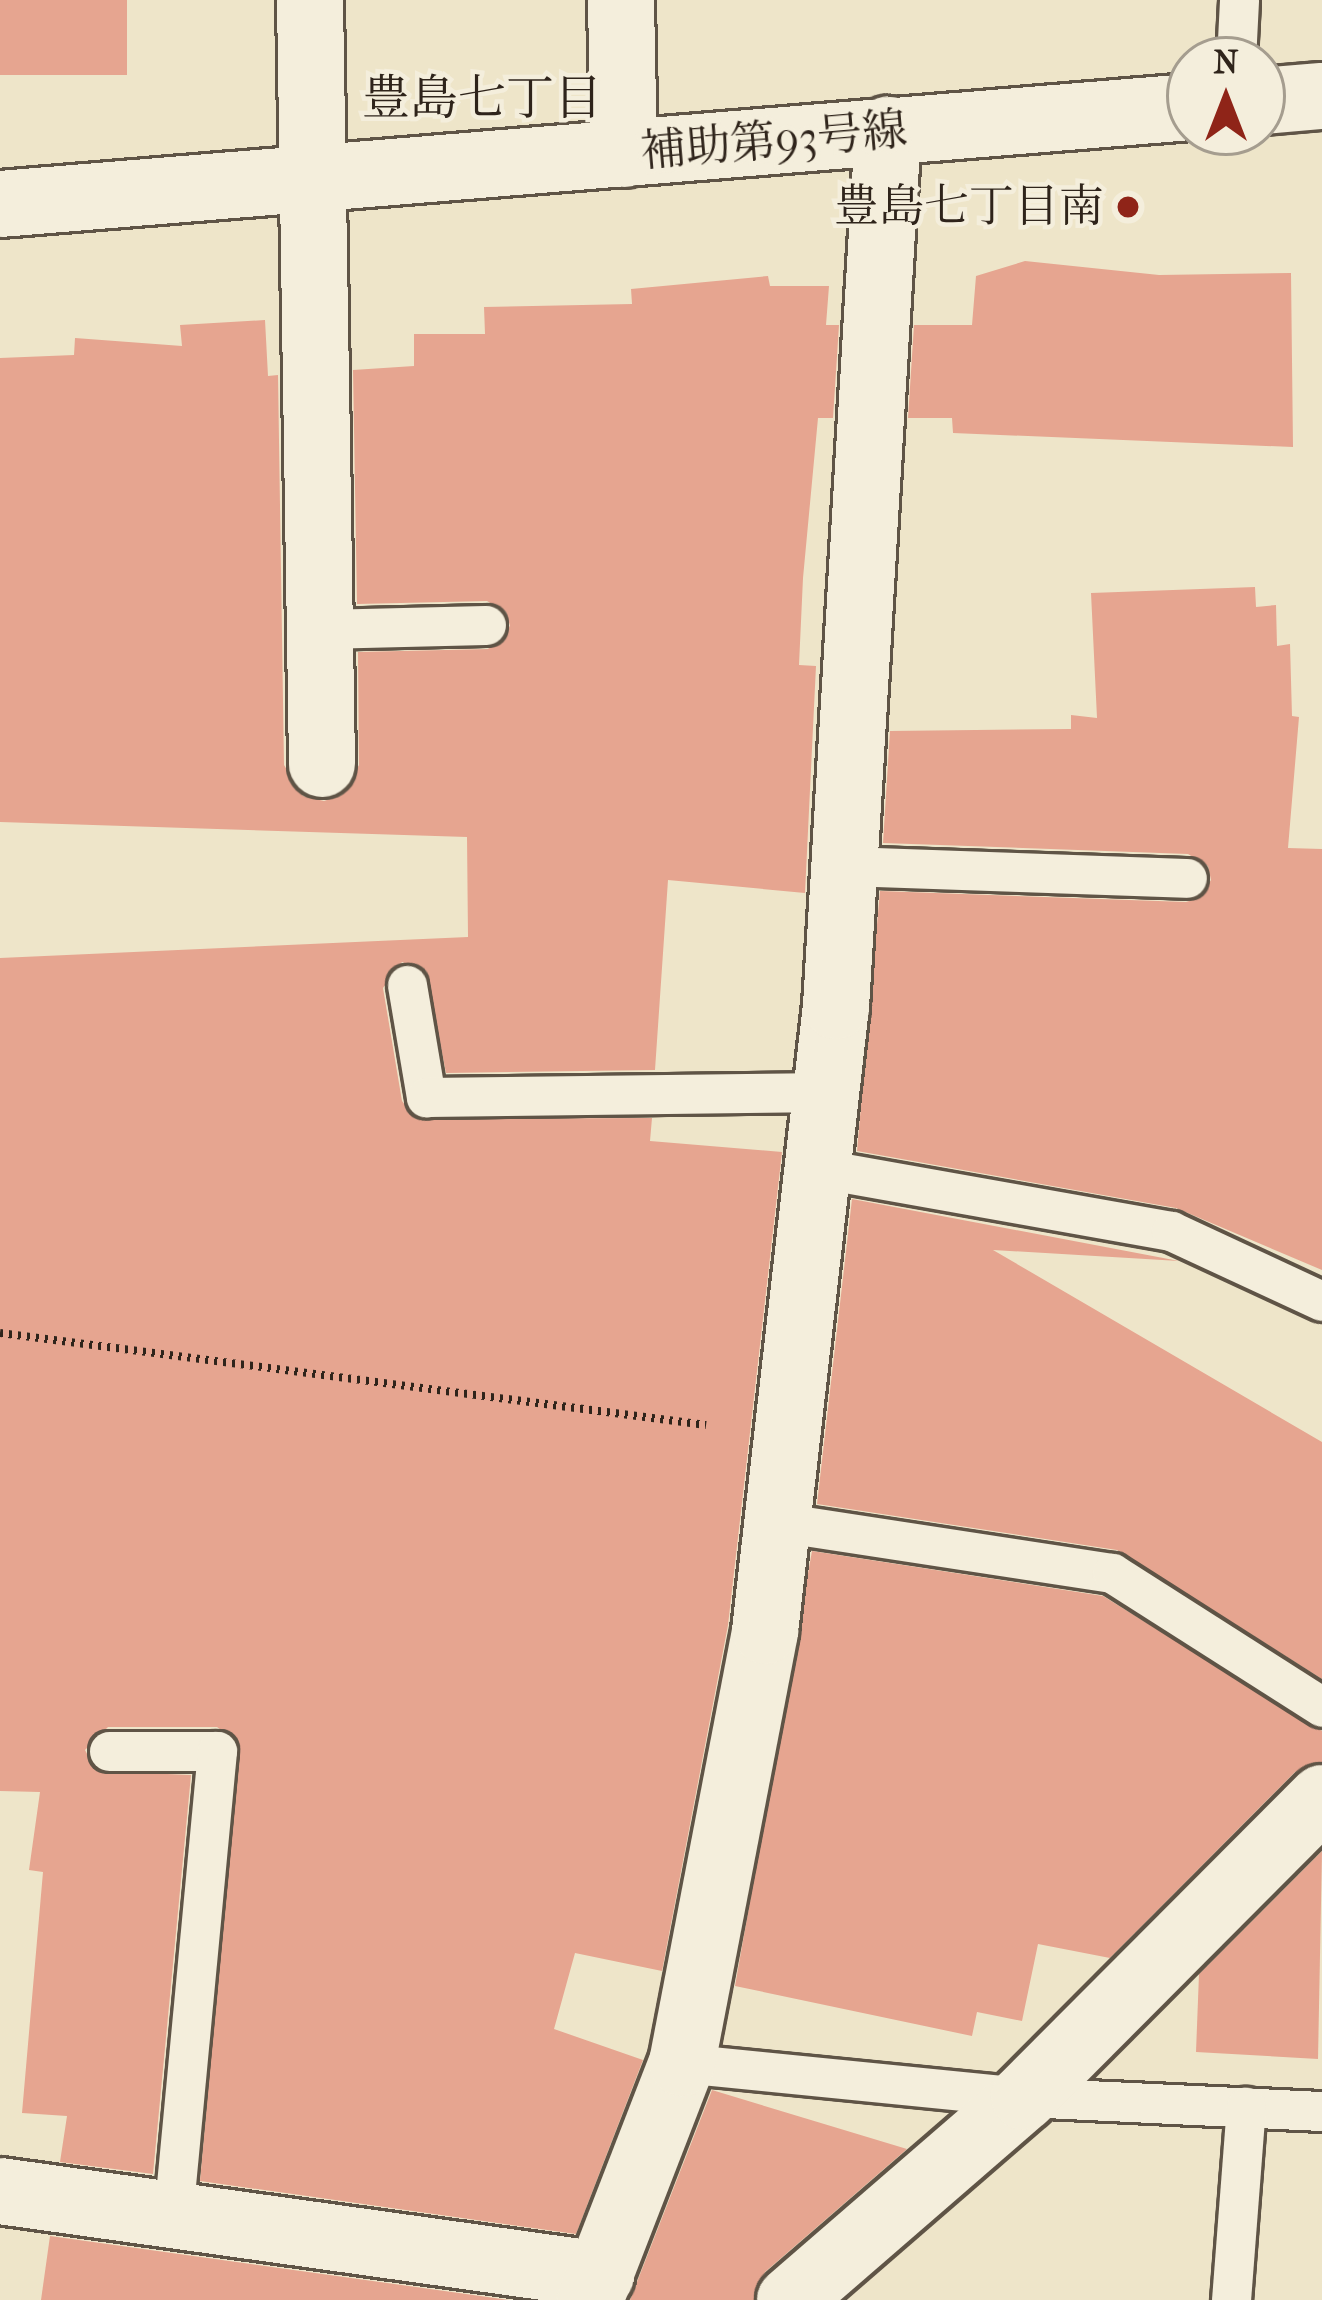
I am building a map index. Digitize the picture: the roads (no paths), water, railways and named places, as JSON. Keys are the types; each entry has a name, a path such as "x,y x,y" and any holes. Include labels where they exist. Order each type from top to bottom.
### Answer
{"street":[{"path":"310,0 322,764"},
{"path":"621,0 624,154"},
{"path":"1286,99 1322,96"},
{"name":"補助第93号線","path":"0,204 1166,108"},
{"path":"0,2191 173,2214 596,2287 682,2063 765,1630 827,1092 845,866 888,130"},
{"path":"790,2300 1024,2097 1322,1798"}],"lane":[{"path":"1237,36 1239,0"},
{"path":"320,629 487,625"},
{"path":"845,866 1187,878"},
{"path":"406,985 426,1097 827,1092"},
{"path":"817,1168 1171,1231 1322,1301"},
{"path":"778,1522 1112,1573 1322,1707"},
{"path":"109,1751 217,1751 173,2214"},
{"path":"682,2063 1024,2097 1322,2111"},
{"path":"1232,2300 1246,2107"}],"place":[{"name":"豊島七丁目南","path":"1128,207"}],"district":[{"name":"豊島七丁目","path":"482,99"}]}
